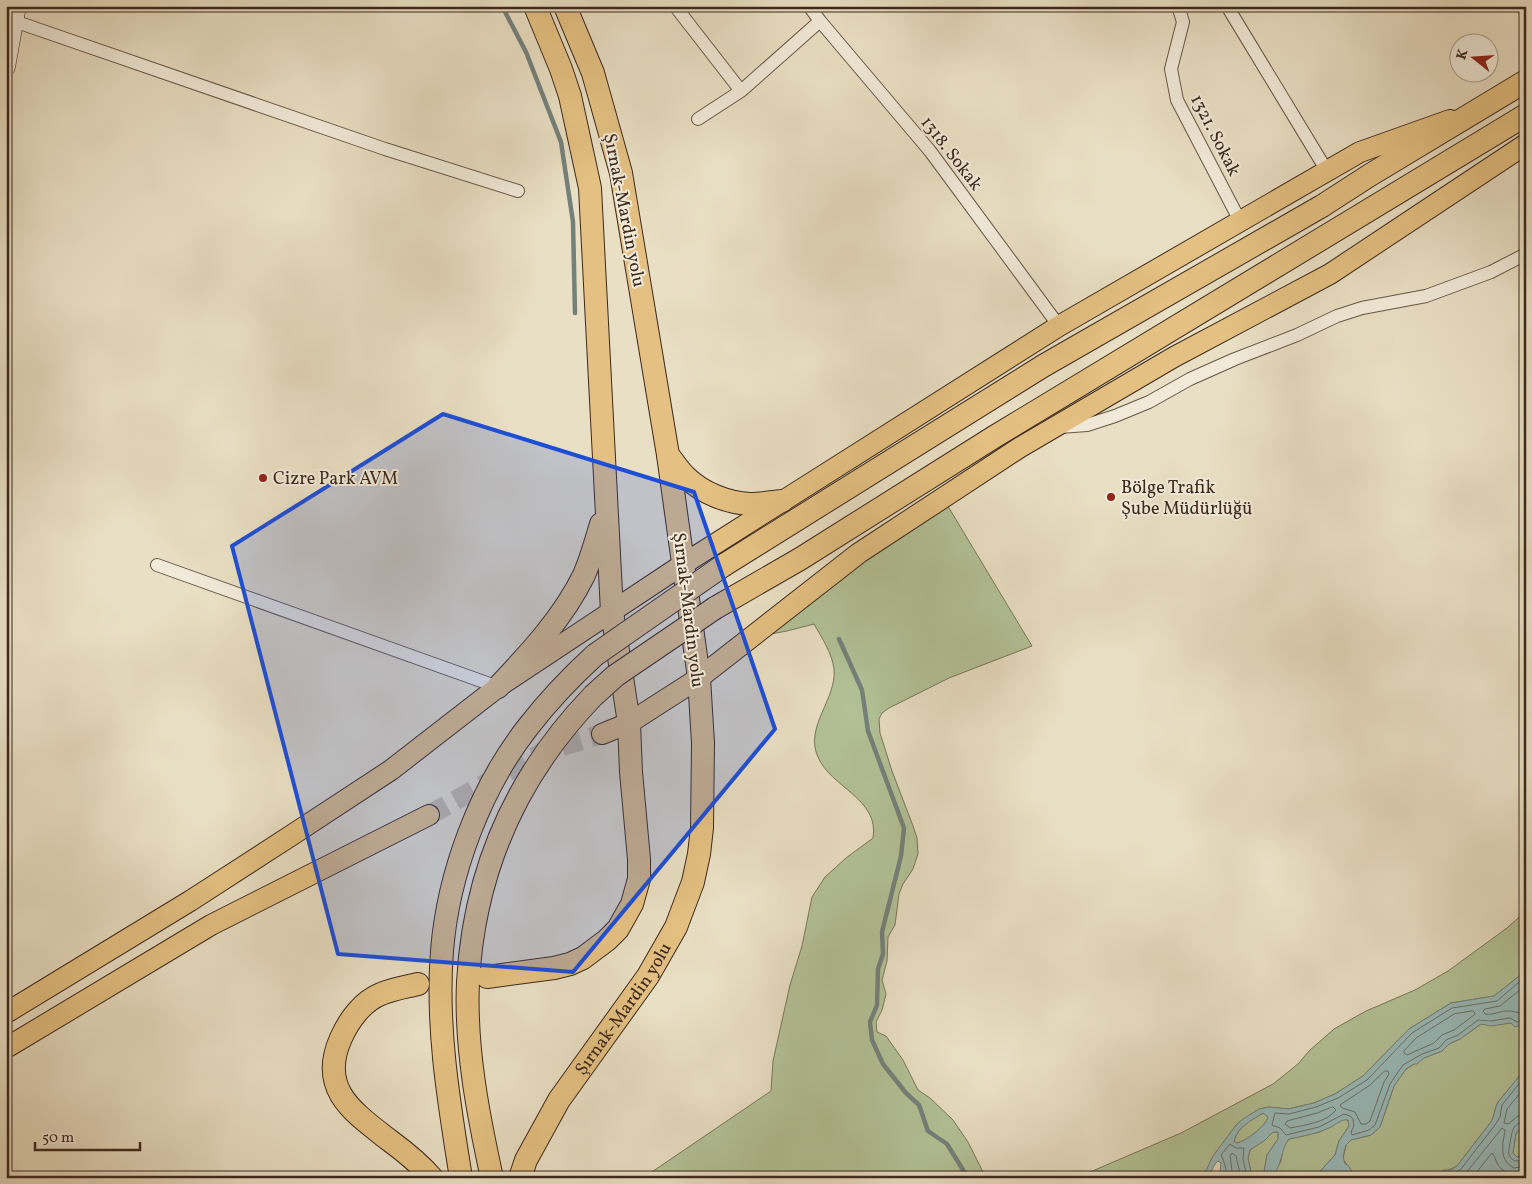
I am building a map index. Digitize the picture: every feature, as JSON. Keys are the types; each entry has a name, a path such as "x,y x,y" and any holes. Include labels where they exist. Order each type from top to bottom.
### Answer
{"highway":[{"name":"Şırnak-Mardin yolu","path":"487,977 570,964 583,958 607,940 626,917 636,893 640,859 631,772 629,723 612,612 590,188 570,96 535,6"},
{"name":"Şırnak-Mardin yolu","path":"520,1178 526,1160 559,1100 648,976 676,927 691,889 699,854 702,828 703,743 700,678 685,563 621,173 594,73 565,6"},
{"path":"461,1178 441,1027 442,950 453,887 462,854 476,817 491,786 506,758 527,728 552,698 595,655 724,565 1043,366 1322,206 1526,81"},
{"path":"492,1178 482,1134 469,1025 468,984 471,951 481,892 502,830 518,796 551,745 572,718 593,696 615,676 715,608 800,559 994,437 1526,116"},
{"path":"668,455 685,476 698,487 712,494 732,502 751,504 782,501"},
{"path":"498,687 530,653 569,602 584,574 593,551 606,506"},
{"path":"418,984 381,994 358,1011 342,1035 337,1047 334,1060 335,1074 337,1087 344,1100 354,1112 405,1153 432,1178"}],"main road":[{"path":"6,1013 292,835 391,770 498,687 685,563 1059,326 1360,152 1477,110"},
{"path":"602,734 629,723 700,678 860,553 1011,453 1174,357 1330,274 1526,144"},
{"path":"6,1048 212,924 429,815"}],"street":[{"path":"674,6 741,91"},
{"name":"1318. Sokak","path":"809,6 930,151 1059,326"},
{"name":"1321. Sokak","path":"1175,6 1179,9 1183,22 1171,69 1177,100 1240,221"},
{"path":"1227,6 1327,171"},
{"path":"6,67 16,14 385,149 518,191"},
{"path":"698,119 741,91 820,21"},
{"path":"1054,428 1087,425 1115,416 1149,402 1190,379 1297,335 1337,316 1362,308 1426,296 1491,272 1526,254"},
{"path":"157,565 498,687"}],"highlighted area":[{"path":"443,414 694,492 775,729 573,972 338,954 232,546"}],"green space":[{"path":"943,498 1032,646 949,678 889,708 882,713 879,719 880,733 892,771 917,838 918,854 913,869 899,894 895,925 888,937 887,961 882,980 886,994 882,1010 876,1022 877,1032 886,1036 903,1060 918,1090 930,1098 953,1120 968,1142 986,1178 643,1178 771,1091 773,1061 790,985 802,946 812,897 825,877 846,858 873,838 873,825 869,813 853,794 833,777 818,757 815,735 831,691 834,669 829,651 814,624 750,638"},
{"path":"1526,911 1526,969 1518,977 1494,996 1451,1003 1409,1029 1363,1076 1335,1094 1314,1103 1288,1109 1269,1107 1259,1109 1237,1124 1213,1156 1200,1178 1076,1178 1181,1133 1273,1084 1298,1064 1309,1051 1334,1029 1366,1011 1415,990 1448,971 1507,928"},
{"path":"1506,1023 1521,1026 1526,1024 1526,1068 1498,1102 1491,1122 1457,1166 1434,1177 1424,1178 1365,1178 1353,1173 1343,1159 1346,1145 1351,1140 1371,1135 1380,1127 1394,1086 1406,1069 1424,1058 1442,1051 1449,1044 1460,1039 1481,1024"},
{"path":"1263,1113 1268,1117 1260,1129 1241,1142 1237,1143 1234,1141 1242,1127"},
{"path":"1343,1119 1348,1120 1349,1126 1339,1141 1335,1155 1314,1178 1274,1178 1274,1174 1281,1161 1283,1147 1289,1139 1320,1132"},
{"path":"1526,1125 1526,1155 1517,1157 1513,1153 1516,1133"},
{"path":"1273,1132 1278,1132 1278,1139 1267,1155 1263,1178 1252,1178 1248,1158 1250,1150"}],"water":[{"path":"1526,969 1526,1024 1515,1027 1511,1023 1491,1026 1481,1024 1460,1039 1449,1044 1442,1051 1424,1058 1406,1069 1394,1086 1380,1127 1371,1135 1351,1140 1346,1145 1343,1156 1345,1164 1348,1165 1353,1173 1365,1178 1314,1178 1335,1155 1339,1141 1349,1126 1348,1120 1346,1120 1320,1131 1289,1139 1284,1147 1274,1178 1263,1178 1267,1155 1278,1139 1278,1132 1273,1132 1264,1141 1250,1150 1248,1158 1252,1178 1223,1178 1220,1171 1221,1163 1218,1161 1208,1178 1200,1178 1213,1156 1237,1124 1243,1119 1259,1109 1269,1107 1288,1109 1314,1103 1335,1094 1363,1076 1409,1029 1451,1003 1494,996","holes":["1263,1113 1268,1117 1260,1129 1241,1142 1237,1143 1234,1141 1239,1131 1250,1121"]},
{"path":"1526,1068 1526,1125 1516,1133 1513,1153 1517,1157 1526,1155 1526,1178 1424,1178 1434,1177 1444,1170 1451,1170 1457,1166 1491,1122 1498,1102"}],"waterway":[{"path":"502,6 526,52 561,142 573,222 575,313"},
{"path":"839,639 862,690 868,731 904,828 901,856 882,932 883,954 878,969 877,1005 870,1022 872,1040 883,1064 906,1093 919,1105 928,1131 947,1144 968,1178"}],"tunnel":[{"path":"429,815 543,752 602,734"}],"place":[{"name":"Cizre Park AVM","path":"263,478"},
{"name":"Bölge Trafik Şube Müdürlüğü","path":"1111,497"}]}
